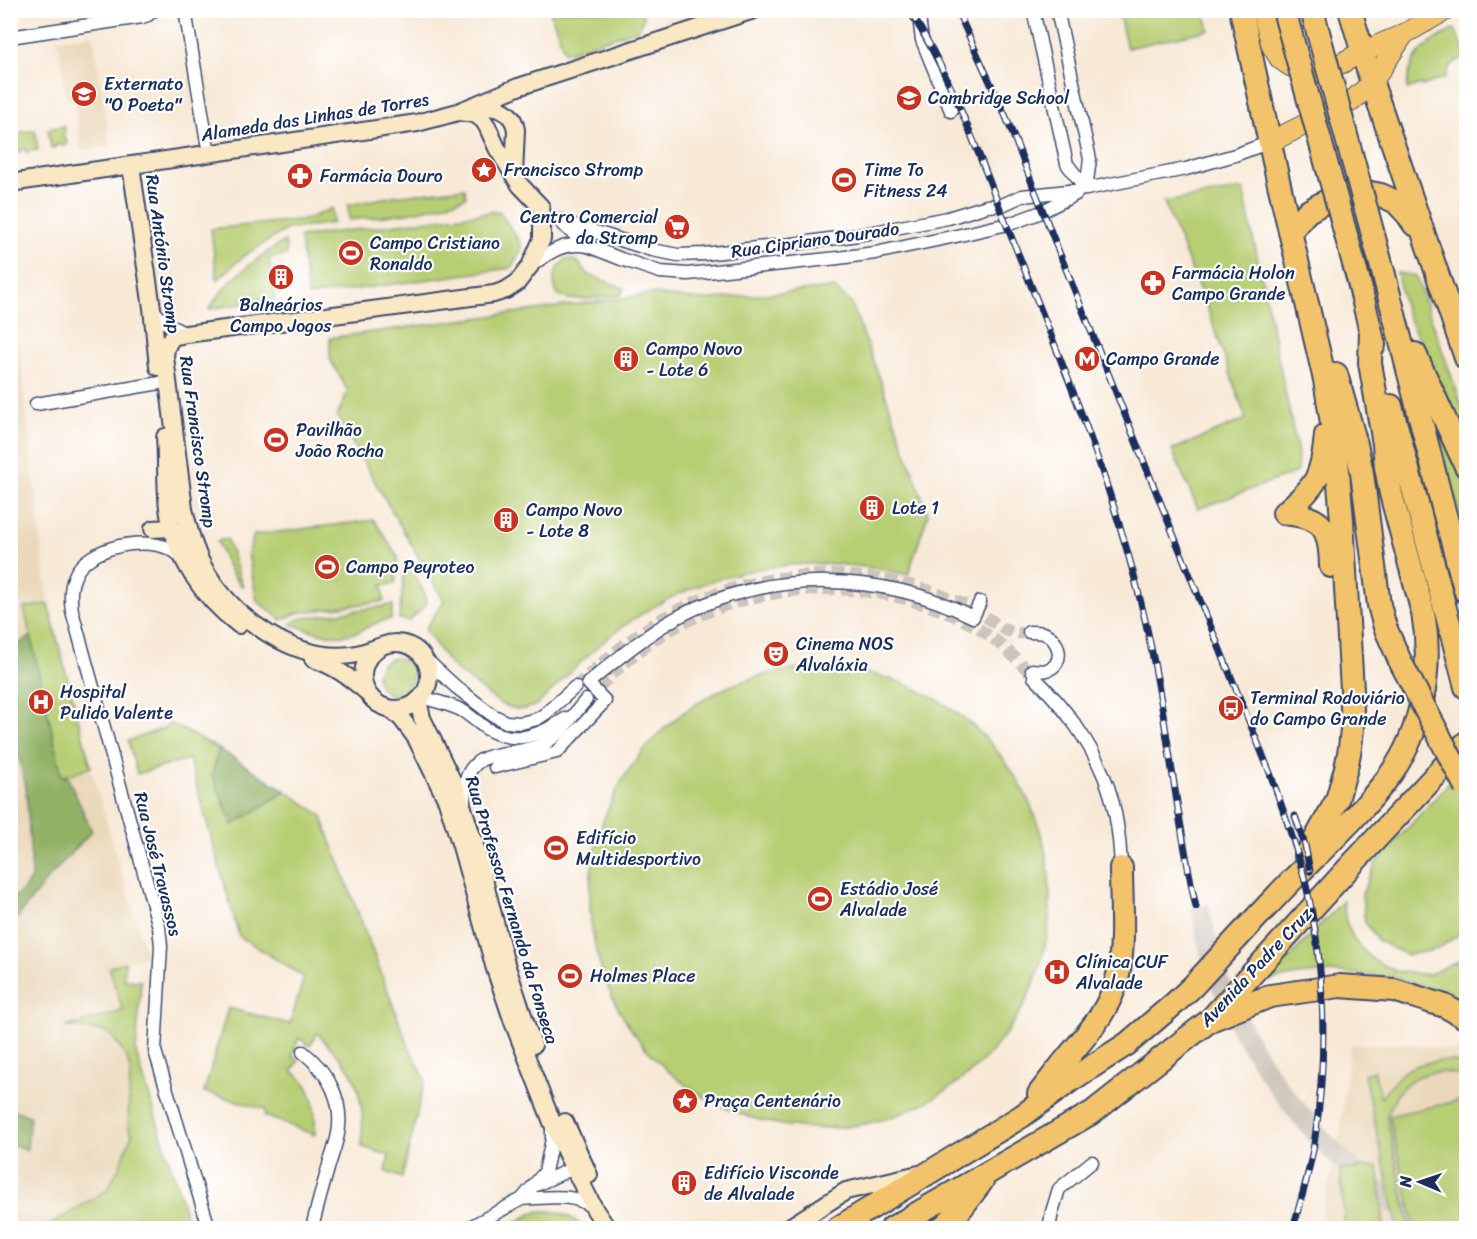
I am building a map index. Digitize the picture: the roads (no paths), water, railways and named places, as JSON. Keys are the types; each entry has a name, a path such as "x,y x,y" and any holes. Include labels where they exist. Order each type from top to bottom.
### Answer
{"highway":[{"path":"1240,10 1328,398 1336,448 1342,520 1352,690 1352,729 1346,768 1337,800 1294,879"},
{"path":"1284,10 1467,687"},
{"path":"1312,10 1467,592"},
{"path":"1350,10 1372,83 1467,358"},
{"path":"1290,232 1307,212 1337,195 1366,192 1381,195 1396,202 1408,215 1427,246"},
{"path":"1307,303 1335,367 1349,417 1362,473 1379,605 1385,627 1400,662 1467,787"},
{"path":"1392,307 1467,466"},
{"path":"1294,879 1347,827 1390,774 1407,747 1419,714 1425,678 1426,630 1417,586 1396,514 1388,476 1370,363 1371,331"},
{"path":"1328,398 1324,453 1319,474 1313,486 1284,513 1296,514 1317,521 1328,536 1332,595 1349,640"},
{"name":"Avenida Padre Cruz","path":"892,1228 1094,1112 1209,1021 1467,743"},
{"path":"1022,1116 1085,1038 1101,1016 1112,994 1118,974 1121,944 1121,868"},
{"name":"Avenida Padre Cruz","path":"838,1228 1022,1116 1071,1080 1127,1044 1175,1003 1294,879"},
{"path":"1209,1021 1270,996 1340,986 1394,990 1445,1006 1467,1018"},
{"path":"930,1228 949,1221 987,1174"}],"main road":[{"path":"1262,10 1272,46 1280,58 1290,66 1303,71 1316,72 1342,63 1404,34 1446,10"},
{"path":"1270,142 1352,100 1372,83 1404,34"}],"street":[{"path":"10,37 142,17 153,10"},
{"path":"185,10 209,154"},
{"name":"Alameda das Linhas de Torres","path":"10,183 417,123 458,112 518,87 754,10"},
{"path":"918,10 922,40 951,111"},
{"path":"1033,10 1067,164 1086,189"},
{"path":"1057,10 1090,159 1086,189"},
{"path":"458,112 489,106 508,113 516,130 514,174"},
{"path":"458,112 475,114 483,120 497,148 520,184 541,207"},
{"name":"Rua Cipriano Dourado","path":"555,219 668,254 688,255 801,243 948,218 1002,205 1022,196 1086,189 1186,169 1270,142"},
{"name":"Rua António Stromp","path":"131,166 152,308 160,383"},
{"name":"Rua Cipriano Dourado","path":"541,207 588,246 647,268 673,274 703,273 875,253 1012,223 1039,213 1086,189"},
{"name":"Rua Francisco Stromp","path":"382,646 354,655 338,656 313,652 279,640 255,626 219,591 200,560 184,508 165,357 168,344 172,337 186,333 494,294 506,290 517,283 530,266 542,239 541,207"},
{"path":"530,266 563,246 578,244 588,246"},
{"name":"Rua Francisco Stromp","path":"152,308 158,318 186,333"},
{"path":"36,404 160,383"},
{"name":"Rua Francisco Stromp","path":"160,383 171,528 175,542 191,574 211,600 237,624 277,647 336,668 367,692"},
{"name":"Rua José Travassos","path":"168,509 164,520 131,543 98,553 87,560 78,569 72,582 70,595 72,611 159,927 161,946 155,1051 209,1228"},
{"path":"153,529 171,528 178,531 200,560"},
{"name":"Rua José Travassos","path":"131,543 165,546 182,557"},
{"path":"420,654 426,663 428,675 427,686 420,698 409,706 399,709 376,703 367,692 363,682 363,671 367,661 373,652 382,646 392,643 402,644 412,647 420,654 456,687 491,714 507,722 521,723 537,719 545,714 630,648 677,618 740,593 764,587 795,584 858,583 912,593 953,607 973,617 981,602"},
{"path":"1029,632 1044,633 1058,645 1058,658 1050,669 1033,673 1085,740 1108,787 1117,823 1121,868"},
{"path":"495,767 557,752 605,701 582,685"},
{"path":"420,698 462,711 490,730 516,737 540,734 575,712"},
{"name":"Rua Professor Fernando da Fonseca","path":"420,698 422,718 455,786 474,842 506,964 524,1020 596,1210 607,1228"},
{"path":"463,808 465,783 478,762 485,757 499,753 533,749 546,743 555,736 586,700"},
{"name":"Rua Professor Fernando da Fonseca","path":"389,708 401,718 416,738 447,801 495,969 552,1122 620,1228"},
{"path":"303,1052 328,1079 339,1111 338,1134 312,1228"},
{"path":"468,1228 522,1199 544,1172 552,1139 552,1122"},
{"path":"1049,1228 1059,1190 1092,1162"},
{"path":"532,1187 579,1166"},
{"path":"788,1228 846,1191 934,1170"},
{"path":"522,1199 569,1198 582,1201 596,1210"}],"tunnel":[{"path":"575,687 608,658 665,617 733,588 806,575 844,575 880,579 916,587 974,609 1008,631 1029,632"},
{"path":"586,700 638,652 674,628 709,612 746,600 784,592 822,589 861,591 899,597 936,608 971,624 997,641 1034,677"}],"railway":[{"path":"909,10 939,63 964,118 1099,461 1128,555 1150,641 1196,907"},
{"path":"957,10 1006,117 1270,773 1300,864 1317,943 1321,976 1323,1044 1314,1144 1293,1228"},
{"path":"1295,816 1305,845 1310,871"}],"place":[{"name":"Externato \"O Poeta\"","path":"84,94"},
{"name":"Cambridge School","path":"909,98"},
{"name":"Francisco Stromp","path":"484,170"},
{"name":"Farmácia Douro","path":"300,176"},
{"name":"Time To Fitness 24","path":"844,180"},
{"name":"Centro Comercial da Stromp","path":"677,227"},
{"name":"Campo Cristiano Ronaldo","path":"351,253"},
{"name":"Balneários Campo Jogos","path":"281,277"},
{"name":"Farmácia Holon Campo Grande","path":"1153,283"},
{"name":"Campo Novo - Lote 6","path":"626,359"},
{"name":"Campo Grande","path":"1087,359"},
{"name":"Pavilhão João Rocha","path":"276,440"},
{"name":"Lote 1","path":"872,508"},
{"name":"Campo Novo - Lote 8","path":"506,520"},
{"name":"Campo Peyroteo","path":"327,567"},
{"name":"Cinema NOS Alvaláxia","path":"776,654"},
{"name":"Hospital Pulido Valente","path":"41,702"},
{"name":"Terminal Rodoviário do Campo Grande","path":"1231,708"},
{"name":"Edifício Multidesportivo","path":"556,848"},
{"name":"Estádio José Alvalade","path":"820,899"},
{"name":"Clínica CUF Alvalade","path":"1057,972"},
{"name":"Holmes Place","path":"570,976"},
{"name":"Praça Centenário","path":"685,1101"},
{"name":"Edifício Visconde de Alvalade","path":"684,1183"}]}
